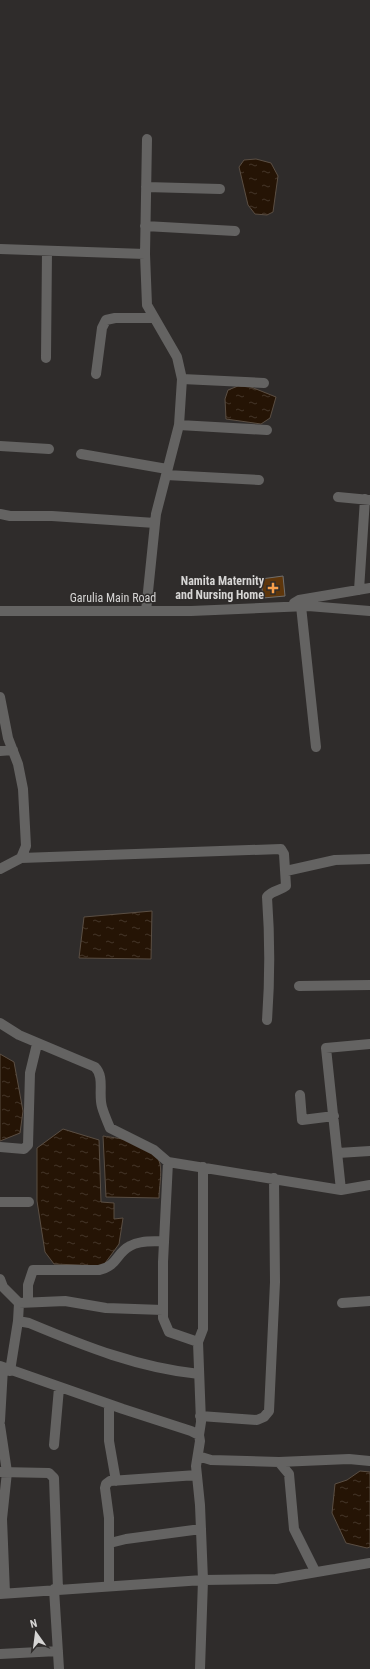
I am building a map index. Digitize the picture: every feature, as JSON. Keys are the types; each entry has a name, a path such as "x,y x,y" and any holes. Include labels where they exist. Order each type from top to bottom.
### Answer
{"street":[{"path":"146,611 155,523 179,425 182,379 177,357 147,304 144,254 147,139"},
{"path":"146,187 220,189"},
{"path":"145,226 235,231"},
{"path":"0,250 144,254"},
{"path":"46,358 47,251"},
{"path":"96,374 102,328 106,320 114,318 154,318"},
{"path":"182,379 264,383"},
{"path":"179,425 268,430"},
{"path":"0,446 49,448"},
{"path":"81,454 167,472 260,480"},
{"path":"338,497 368,499 359,590"},
{"path":"0,514 10,516 52,516 155,523"},
{"path":"287,607 299,600 370,588"},
{"path":"301,606 316,747"},
{"name":"Garulia Main Road","path":"0,611 146,611 301,606 370,611"},
{"path":"0,702 8,738 18,764 23,789 26,846 21,858"},
{"path":"0,751 12,750"},
{"path":"0,869 21,858 220,852 275,848 281,849 284,854 286,886 282,890 274,891 267,897 269,969 267,1020"},
{"path":"286,871 335,860 370,859"},
{"path":"299,986 370,985"},
{"path":"0,1023 18,1035 37,1044 95,1067 99,1071 101,1078 100,1094 102,1106 110,1128 154,1150 168,1162 341,1190 370,1185"},
{"path":"0,1147 24,1149 28,1145 30,1136 30,1073 37,1044"},
{"path":"341,1190 326,1048 370,1044"},
{"path":"300,1095 302,1120 334,1116"},
{"path":"338,1153 370,1151"},
{"path":"168,1162 164,1241 163,1318 169,1332 198,1342"},
{"path":"200,1669 202,1580 201,1529 197,1475 200,1416 198,1342 203,1329 204,1167"},
{"path":"200,1416 257,1420 264,1418 268,1411 275,1282 274,1178"},
{"path":"0,1202 29,1202"},
{"path":"0,1421 4,1368 33,1270 98,1270 108,1268 128,1246 140,1242 164,1241"},
{"path":"0,1279 3,1288 23,1303 65,1301 106,1308 163,1310"},
{"path":"342,1303 370,1301"},
{"path":"18,1322 29,1323 87,1348 144,1365 168,1371 199,1374"},
{"path":"4,1368 109,1405 191,1431 199,1436"},
{"path":"54,1445 59,1388"},
{"path":"109,1405 109,1441 116,1481"},
{"path":"0,1425 4,1472 1,1519 2,1594 56,1589 202,1580 276,1579 315,1571 370,1563"},
{"path":"198,1456 211,1460 279,1462 349,1459 370,1461"},
{"path":"279,1462 289,1474 294,1529 315,1571"},
{"path":"4,1472 49,1473 54,1478 59,1669"},
{"path":"109,1586 110,1543 109,1518 105,1488 106,1484 116,1481 197,1475"},
{"path":"110,1543 126,1539 201,1529"},
{"path":"0,1654 58,1651"}],"water":[{"path":"256,159 271,163 278,176 273,212 267,215 255,214 248,205 239,167 244,160"},
{"path":"238,386 251,387 276,397 270,418 261,424 226,419 225,399 228,390"},
{"path":"152,911 151,959 79,958 84,917"},
{"path":"0,1054 14,1062 23,1111 20,1133 0,1141"},
{"path":"63,1129 99,1140 101,1202 114,1203 114,1219 123,1218 119,1244 103,1266 54,1264 45,1252 37,1201 37,1148"},
{"path":"103,1136 136,1142 152,1150 157,1156 161,1168 159,1198 106,1197"},
{"path":"360,1471 370,1472 370,1547 367,1548 346,1543 332,1513 335,1484 347,1480"}],"building":[{"path":"283,576 285,596 263,598 261,579"}],"place":[{"name":"Namita Maternity and Nursing Home","path":"273,588"}]}
